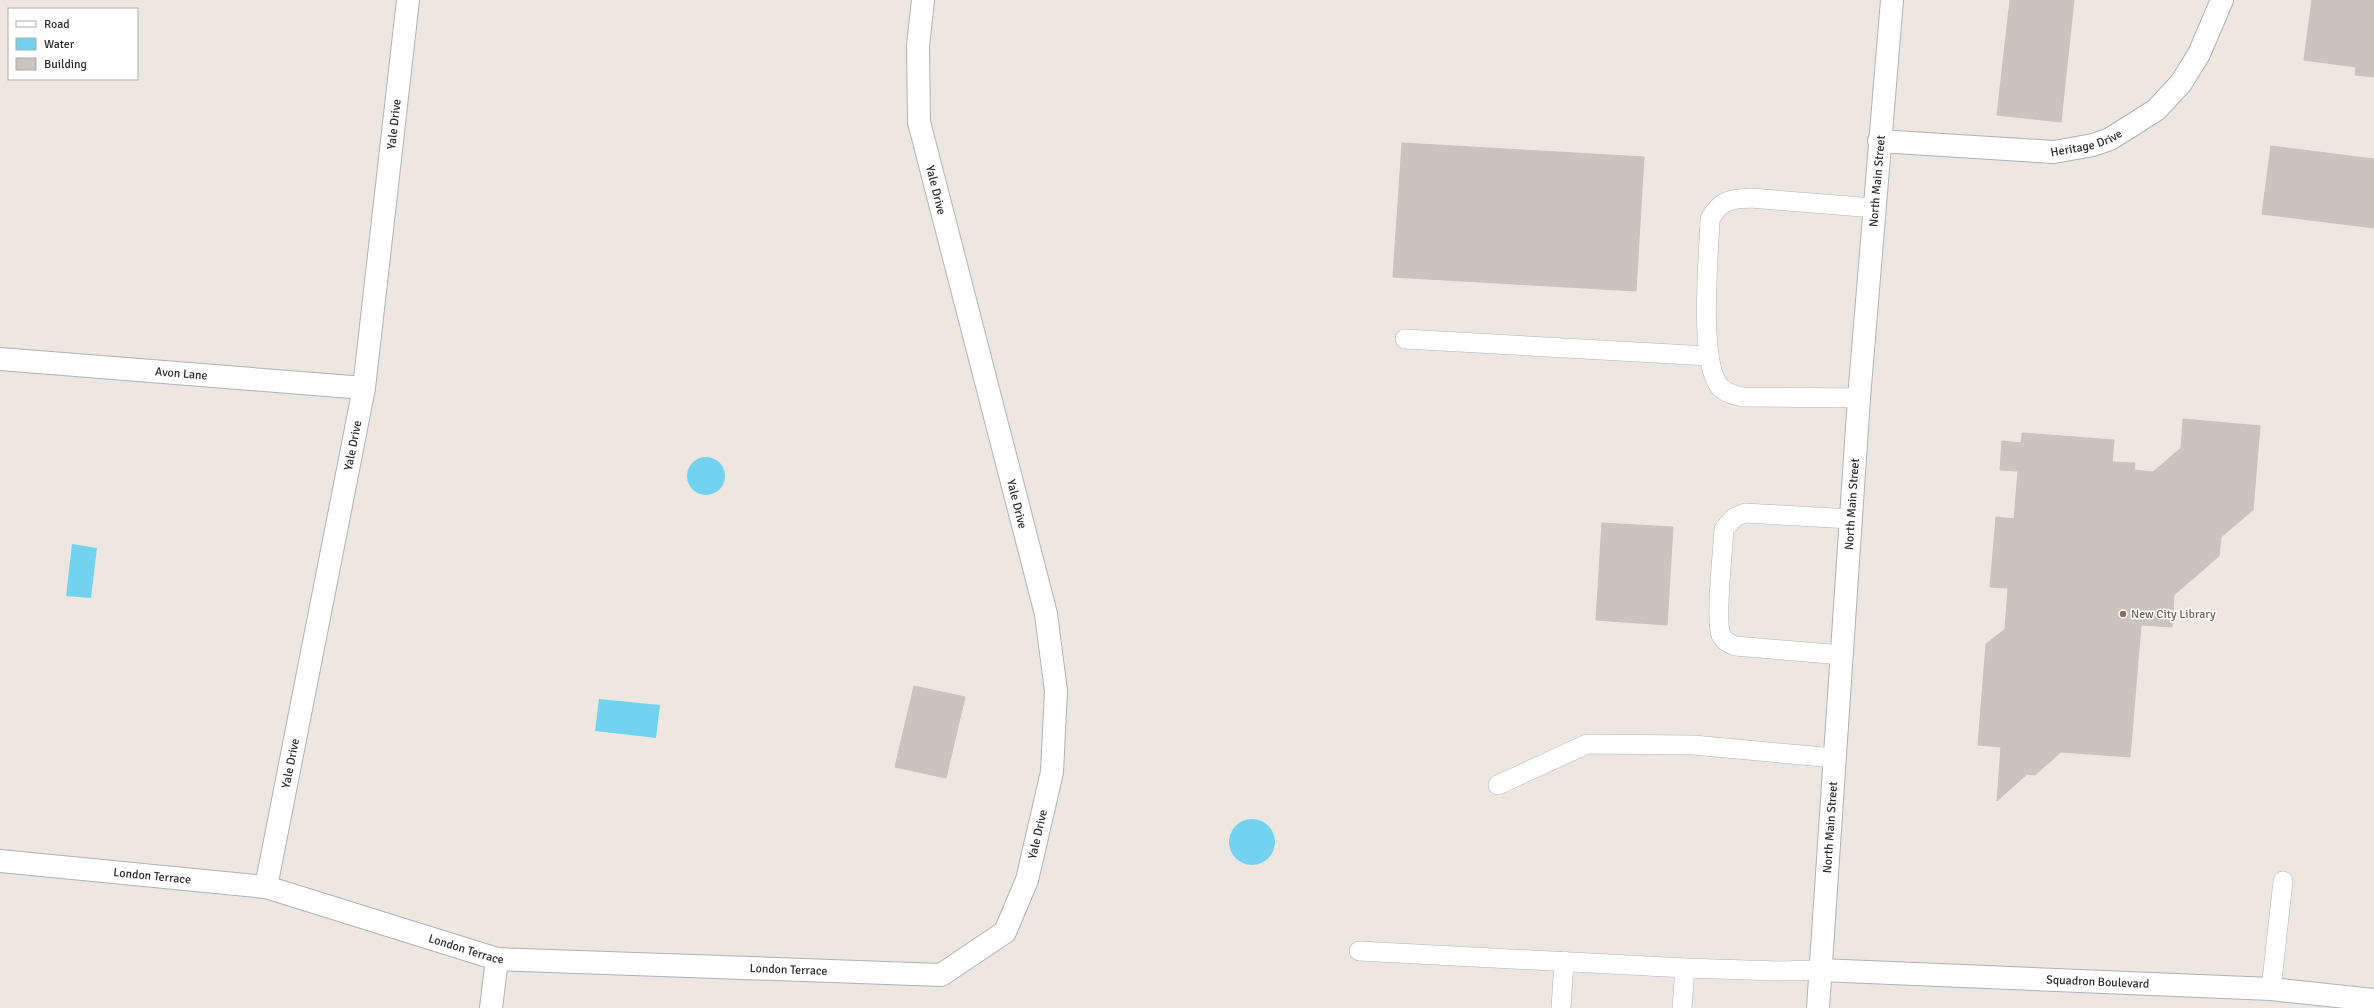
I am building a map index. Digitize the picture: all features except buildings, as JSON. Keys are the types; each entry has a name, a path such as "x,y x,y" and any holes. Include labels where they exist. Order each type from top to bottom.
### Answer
{"street":[{"name":"Yale Drive","path":"266,887 364,388 408,0"},
{"name":"Yale Drive","path":"923,0 918,46 919,122 1046,614 1056,692 1052,772 1027,880 1005,932 941,975"},
{"name":"North Main Street","path":"1818,1008 1851,519 1879,141 1892,0"},
{"name":"Heritage Drive","path":"1879,141 2040,152 2073,150 2110,139 2151,114 2174,92 2199,54 2222,0"},
{"name":"Avon Lane","path":"0,359 364,388"},
{"name":"London Terrace","path":"0,862 266,887 497,959 941,975"},
{"path":"491,1008 497,959"},
{"name":"Squadron Boulevard","path":"1820,970 2271,988 2361,1002"}],"lane":[{"path":"1860,398 1742,398 1728,393 1720,386 1710,368 1707,346 1710,219 1718,205 1734,199 1752,198 1874,208"},
{"path":"1405,339 1709,356"},
{"path":"1842,655 1735,646 1727,642 1721,634 1719,607 1724,528 1735,517 1745,513 1851,519"},
{"path":"1498,785 1588,744 1693,746 1834,758"},
{"path":"2271,988 2284,881"},
{"path":"1359,951 1685,968 1778,971 1820,970"},
{"path":"1561,1008 1564,961"},
{"path":"1682,1008 1685,968"}],"water":[{"path":"702,457 710,457 720,462 724,469 724,483 720,490 710,495 702,495 692,490 690,487 687,480 687,472 692,462 695,460"},
{"path":"72,544 97,548 91,598 66,596"},
{"path":"599,699 660,705 656,738 595,731"},
{"path":"1257,819 1261,820 1271,829 1274,833 1274,851 1265,861 1257,865 1247,865 1239,861 1230,851 1229,837 1233,829 1243,820"}],"place":[{"name":"New City Library","path":"2123,614"}]}
